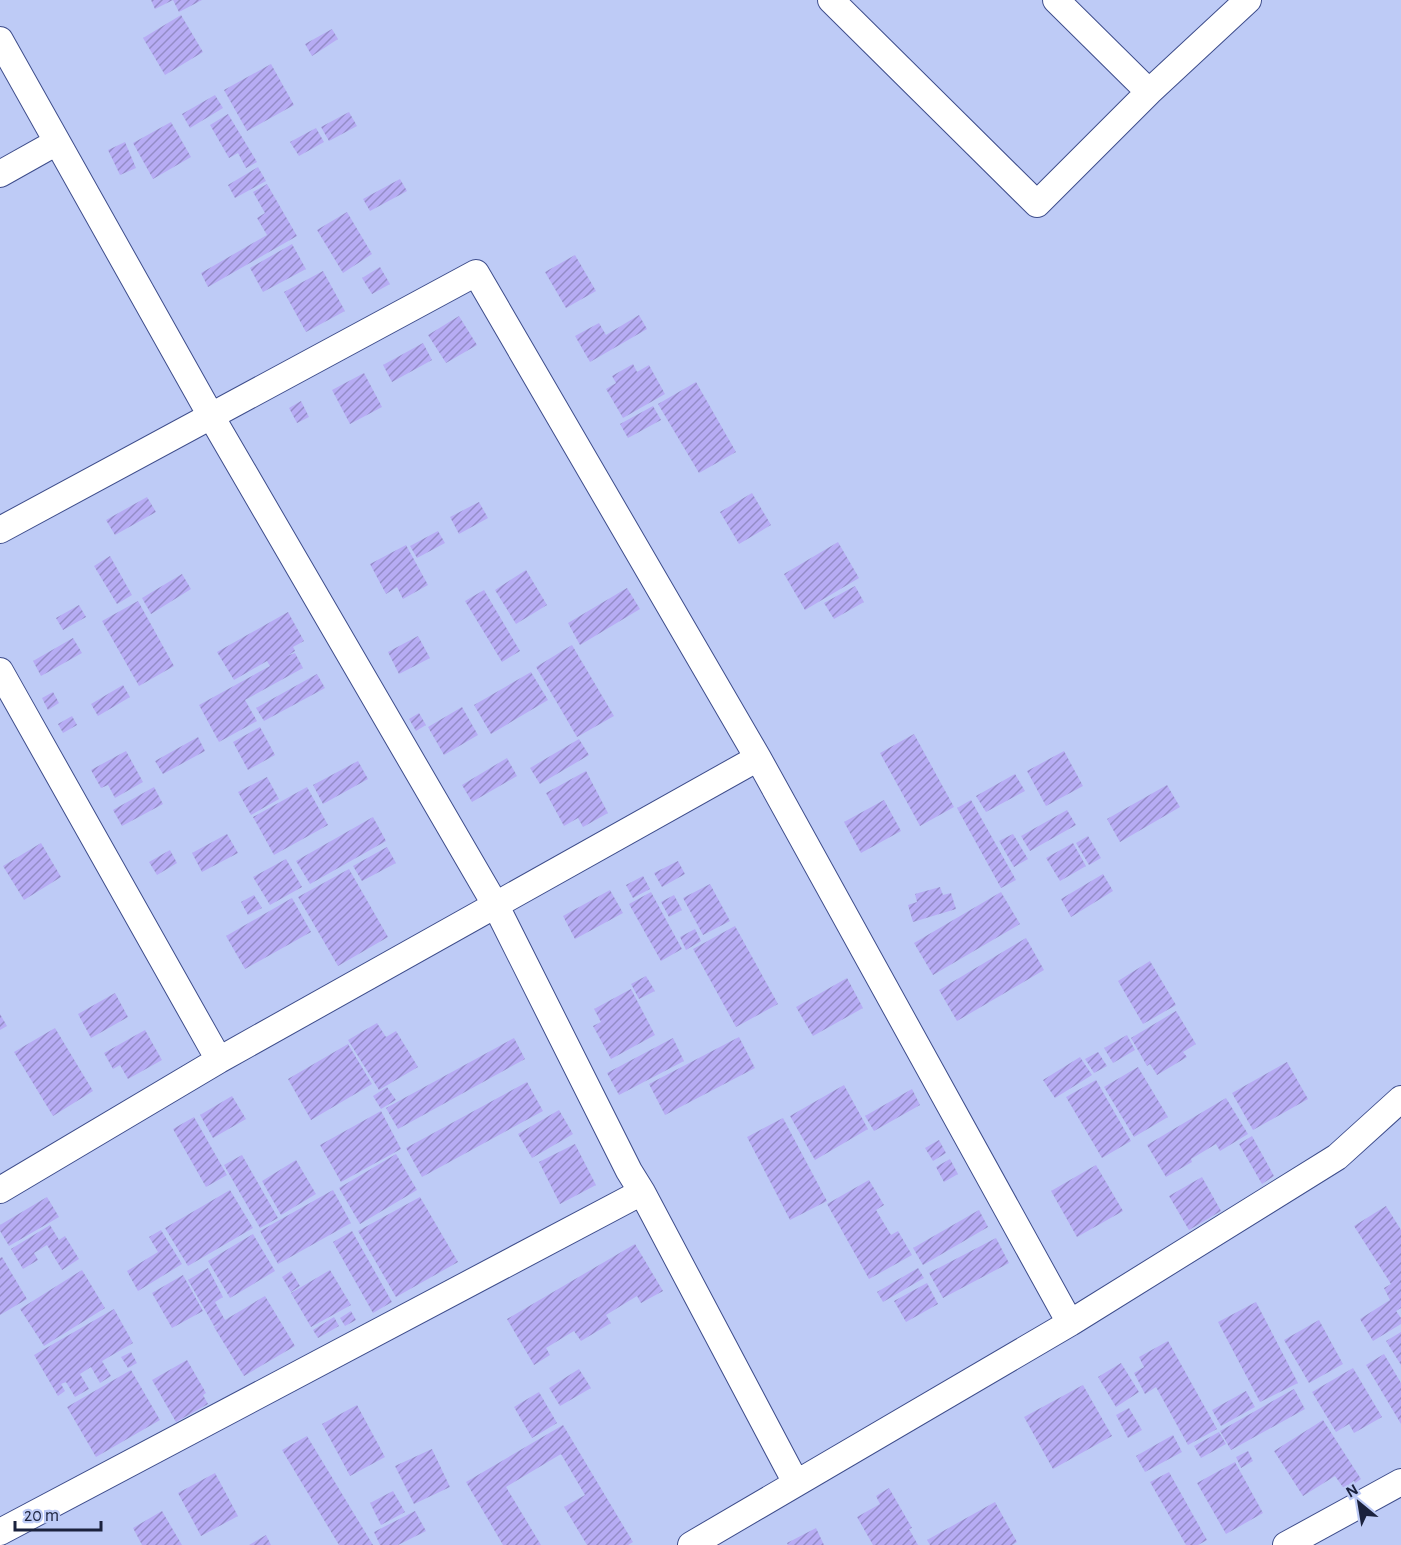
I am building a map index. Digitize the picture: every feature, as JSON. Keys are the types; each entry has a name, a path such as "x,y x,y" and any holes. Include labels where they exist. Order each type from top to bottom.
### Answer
{"street":[{"path":"831,0 1037,204 1149,92 1248,0"},
{"path":"1056,0 1149,92"},
{"path":"0,40 211,416 496,906 629,1171 796,1483"},
{"path":"0,174 57,141"},
{"path":"0,530 476,273 758,758 1070,1323"},
{"path":"0,671 219,1060"},
{"path":"0,1190 219,1060 758,758"},
{"path":"692,1545 1070,1323 1337,1157 1401,1099"},
{"path":"0,1532 642,1192"},
{"path":"1286,1545 1401,1482"}],"building":[{"path":"151,0 173,0 155,9"},
{"path":"173,0 202,0 179,12"},
{"path":"181,15 203,52 165,75 143,38"},
{"path":"332,29 338,39 312,56 305,44"},
{"path":"271,64 294,105 247,131 224,90"},
{"path":"215,95 223,108 190,128 182,114"},
{"path":"349,112 357,126 329,141 321,127"},
{"path":"228,114 257,162 246,168 238,153 229,158 210,125"},
{"path":"171,122 191,157 153,179 133,143"},
{"path":"316,128 324,142 299,156 290,142"},
{"path":"125,142 136,168 120,175 108,150"},
{"path":"258,167 266,181 235,198 228,185"},
{"path":"400,179 407,191 370,211 363,199"},
{"path":"267,184 297,236 208,287 201,273 267,235 257,218 265,213 253,192"},
{"path":"347,212 372,254 343,273 317,230"},
{"path":"292,244 306,269 263,292 250,268"},
{"path":"575,255 596,291 566,308 545,272"},
{"path":"380,267 390,284 372,294 362,278"},
{"path":"323,271 345,311 306,332 284,292"},
{"path":"639,315 647,329 590,362 575,336 599,323 606,335"},
{"path":"459,316 477,345 446,363 428,335"},
{"path":"423,343 432,360 392,382 383,365"},
{"path":"633,364 637,372 649,365 665,394 623,418 606,389 616,383 612,376"},
{"path":"364,373 382,407 350,424 332,390"},
{"path":"696,382 736,452 699,473 658,404"},
{"path":"301,401 309,417 297,423 289,408"},
{"path":"653,406 661,420 628,438 620,424"},
{"path":"752,493 771,525 739,544 720,512"},
{"path":"147,497 156,512 115,535 106,520"},
{"path":"479,502 488,518 459,534 450,517"},
{"path":"438,531 445,543 417,558 410,546"},
{"path":"838,542 859,578 805,610 784,574"},
{"path":"406,545 428,585 403,599 397,587 386,594 370,564"},
{"path":"110,556 132,595 117,604 94,566"},
{"path":"526,570 547,605 516,624 495,590"},
{"path":"182,574 191,589 151,614 142,598"},
{"path":"855,586 864,602 834,619 824,603"},
{"path":"627,588 640,609 580,645 568,623"},
{"path":"484,590 520,651 502,662 465,601"},
{"path":"138,601 174,666 139,686 102,621"},
{"path":"79,605 86,617 63,630 56,618"},
{"path":"288,612 304,641 293,647 295,651 287,656 295,653 303,668 245,700 257,721 219,742 199,705 270,666 267,661 234,680 217,652"},
{"path":"418,636 430,658 399,674 388,652"},
{"path":"73,638 82,653 41,676 33,661"},
{"path":"572,645 614,716 577,737 536,667"},
{"path":"531,672 548,700 491,734 474,705"},
{"path":"317,674 325,688 264,721 256,708"},
{"path":"123,685 130,697 98,716 91,704"},
{"path":"53,692 59,703 48,710 42,698"},
{"path":"462,707 478,735 444,755 428,727"},
{"path":"419,713 426,725 416,731 409,719"},
{"path":"72,716 77,725 63,733 58,724"},
{"path":"260,727 275,755 248,770 233,742"},
{"path":"914,734 954,807 920,826 880,753"},
{"path":"198,737 205,751 163,774 155,761"},
{"path":"579,739 589,755 540,784 530,768"},
{"path":"126,751 143,782 115,798 108,785 101,788 91,770"},
{"path":"1064,751 1083,786 1046,806 1027,771"},
{"path":"507,758 517,776 472,802 462,785"},
{"path":"358,761 368,779 323,804 313,785"},
{"path":"586,771 608,813 583,827 578,818 564,826 546,793"},
{"path":"1015,774 1025,791 986,812 976,796"},
{"path":"267,777 279,799 251,815 238,792"},
{"path":"1167,785 1180,807 1120,842 1107,819"},
{"path":"154,787 163,804 122,826 113,810"},
{"path":"307,787 328,825 274,855 253,817"},
{"path":"884,800 901,831 861,853 844,822"},
{"path":"971,800 1016,880 1001,888 957,808"},
{"path":"1067,810 1076,825 1030,851 1021,836"},
{"path":"373,817 386,841 310,884 296,861"},
{"path":"227,834 238,853 202,872 192,853"},
{"path":"1013,834 1028,859 1014,867 999,841"},
{"path":"1088,836 1101,858 1089,865 1076,843"},
{"path":"41,843 61,877 24,900 3,866"},
{"path":"1073,843 1086,866 1060,881 1046,858"},
{"path":"387,847 396,863 362,881 353,866"},
{"path":"170,850 177,863 157,875 149,862"},
{"path":"286,859 302,887 270,905 253,877"},
{"path":"678,861 685,874 662,887 654,873"},
{"path":"349,869 388,937 338,966 298,897"},
{"path":"1103,874 1113,891 1071,917 1061,899"},
{"path":"643,876 650,889 633,898 626,885"},
{"path":"710,884 730,921 703,935 683,898"},
{"path":"940,887 943,895 951,893 956,909 913,922 908,905 917,902 915,894"},
{"path":"610,890 623,913 575,939 563,916"},
{"path":"651,892 682,949 661,961 629,904"},
{"path":"1001,892 1020,924 933,975 914,943"},
{"path":"254,895 262,908 248,915 241,902"},
{"path":"674,895 682,910 669,917 661,902"},
{"path":"292,898 311,932 245,969 226,936"},
{"path":"735,926 778,1004 736,1027 693,949"},
{"path":"695,929 701,941 686,950 680,937"},
{"path":"1026,938 1044,970 957,1021 939,990"},
{"path":"1150,961 1176,1005 1143,1024 1118,981"},
{"path":"646,976 655,991 639,999 631,984"},
{"path":"847,978 863,1008 813,1036 796,1007"},
{"path":"631,989 655,1035 611,1059 593,1026 601,1022 594,1009"},
{"path":"115,993 128,1017 91,1038 78,1014"},
{"path":"1176,1011 1196,1044 1183,1052 1187,1057 1157,1075 1150,1064 1147,1066 1131,1038"},
{"path":"0,1014 7,1026 0,1030"},
{"path":"377,1023 386,1037 396,1031 418,1067 379,1090 348,1040"},
{"path":"55,1028 93,1091 53,1116 14,1052"},
{"path":"145,1030 162,1060 128,1079 120,1065 113,1069 104,1053"},
{"path":"1127,1035 1135,1050 1113,1063 1104,1048"},
{"path":"739,1037 755,1068 665,1115 649,1084"},
{"path":"514,1038 525,1059 398,1129 386,1108"},
{"path":"673,1038 684,1061 619,1095 607,1073"},
{"path":"348,1044 372,1084 311,1120 288,1079"},
{"path":"1098,1052 1107,1066 1094,1073 1085,1059"},
{"path":"1080,1057 1092,1075 1055,1098 1043,1080"},
{"path":"1287,1062 1308,1099 1253,1130 1232,1093"},
{"path":"1138,1067 1168,1117 1134,1137 1104,1087"},
{"path":"1096,1080 1131,1141 1102,1158 1066,1097"},
{"path":"527,1082 543,1111 422,1177 406,1148"},
{"path":"844,1085 868,1129 815,1160 790,1116"},
{"path":"387,1087 396,1100 381,1109 373,1096"},
{"path":"912,1089 920,1105 874,1131 865,1116"},
{"path":"232,1096 246,1119 213,1138 200,1115"},
{"path":"1226,1098 1248,1134 1220,1151 1216,1144 1191,1159 1192,1162 1166,1177 1147,1145"},
{"path":"559,1110 573,1134 532,1158 518,1134"},
{"path":"381,1111 401,1149 341,1182 320,1145"},
{"path":"194,1117 227,1175 206,1187 173,1129"},
{"path":"783,1118 827,1201 790,1220 747,1137"},
{"path":"1252,1136 1274,1176 1262,1184 1239,1144"},
{"path":"939,1140 946,1153 933,1161 925,1148"},
{"path":"575,1144 596,1185 560,1204 539,1162"},
{"path":"396,1154 417,1190 360,1224 339,1188"},
{"path":"242,1155 278,1218 260,1228 224,1165"},
{"path":"950,1159 958,1174 944,1182 936,1167"},
{"path":"296,1160 316,1194 281,1215 262,1181"},
{"path":"1096,1165 1123,1211 1077,1237 1051,1191"},
{"path":"1202,1177 1221,1211 1189,1230 1169,1196"},
{"path":"869,1180 884,1205 876,1210 891,1235 898,1231 912,1255 869,1279 827,1204"},
{"path":"230,1190 253,1228 188,1266 165,1228"},
{"path":"333,1190 351,1223 278,1264 260,1231"},
{"path":"47,1197 59,1217 9,1246 0,1231 0,1225"},
{"path":"420,1197 458,1262 396,1297 358,1231"},
{"path":"1386,1206 1401,1230 1401,1308 1396,1311 1401,1318 1401,1324 1373,1341 1360,1319 1390,1300 1384,1288 1391,1284 1354,1226"},
{"path":"979,1210 988,1227 923,1265 913,1248"},
{"path":"50,1225 59,1240 65,1236 79,1259 62,1270 47,1245 34,1253 38,1260 23,1269 11,1249"},
{"path":"161,1230 182,1264 138,1291 127,1271 158,1252 149,1237"},
{"path":"352,1231 392,1302 373,1313 333,1242"},
{"path":"253,1234 275,1271 230,1298 208,1261"},
{"path":"996,1238 1009,1263 943,1298 929,1273"},
{"path":"635,1244 663,1291 641,1303 637,1296 606,1315 611,1323 581,1341 574,1331 546,1348 550,1355 534,1365 507,1319"},
{"path":"2,1257 27,1299 0,1315 0,1258"},
{"path":"208,1268 223,1297 215,1302 225,1320 265,1296 295,1346 244,1376 214,1327 222,1322 214,1326 188,1280"},
{"path":"918,1268 924,1278 883,1302 877,1292"},
{"path":"82,1270 105,1308 44,1346 20,1309"},
{"path":"330,1270 351,1305 311,1327 291,1293"},
{"path":"291,1271 300,1286 291,1292 282,1277"},
{"path":"183,1275 203,1311 172,1328 152,1293"},
{"path":"927,1283 938,1304 906,1322 894,1301"},
{"path":"1256,1302 1298,1383 1260,1402 1218,1322"},
{"path":"114,1309 133,1343 102,1361 111,1376 100,1383 91,1367 80,1374 89,1389 75,1397 66,1382 61,1384 65,1391 58,1396 34,1355"},
{"path":"351,1311 356,1320 345,1326 340,1318"},
{"path":"334,1317 339,1326 318,1338 313,1330"},
{"path":"1319,1320 1343,1364 1309,1383 1284,1340"},
{"path":"1401,1332 1401,1365 1386,1341"},
{"path":"1168,1341 1217,1429 1188,1445 1156,1387 1145,1394 1134,1373 1144,1367 1139,1357"},
{"path":"131,1352 137,1363 128,1368 121,1357"},
{"path":"1384,1354 1401,1383 1401,1424 1366,1365"},
{"path":"187,1360 206,1393 203,1395 208,1404 176,1422 152,1380"},
{"path":"1121,1363 1139,1392 1116,1407 1098,1377"},
{"path":"1353,1368 1382,1417 1354,1433 1349,1424 1336,1432 1312,1392"},
{"path":"579,1369 591,1388 560,1406 549,1388"},
{"path":"131,1370 160,1420 96,1457 67,1407"},
{"path":"1083,1385 1112,1436 1053,1469 1024,1417"},
{"path":"1294,1389 1305,1409 1231,1450 1220,1431"},
{"path":"1246,1391 1255,1407 1221,1426 1212,1410"},
{"path":"539,1392 557,1423 532,1438 514,1407"},
{"path":"357,1405 385,1457 350,1476 322,1424"},
{"path":"1129,1408 1142,1430 1128,1438 1116,1415"},
{"path":"1323,1420 1361,1479 1345,1490 1335,1476 1303,1496 1274,1451"},
{"path":"563,1425 633,1542 628,1545 587,1545 564,1507 585,1495 561,1454 506,1487 541,1545 503,1545 466,1482"},
{"path":"1219,1432 1226,1444 1201,1458 1194,1446"},
{"path":"1173,1435 1182,1452 1145,1472 1136,1456"},
{"path":"307,1436 373,1545 339,1545 282,1450"},
{"path":"432,1449 450,1487 414,1504 395,1466"},
{"path":"1248,1451 1253,1461 1241,1468 1236,1457"},
{"path":"1235,1462 1263,1513 1226,1534 1197,1483"},
{"path":"1169,1472 1207,1540 1198,1545 1186,1545 1150,1482"},
{"path":"215,1473 238,1516 201,1536 178,1493"},
{"path":"889,1488 912,1528 909,1529 918,1545 873,1545 857,1517 880,1504 876,1496"},
{"path":"393,1491 405,1512 381,1525 370,1503"},
{"path":"995,1502 1017,1542 1012,1545 930,1545 927,1540"},
{"path":"162,1511 182,1545 142,1545 133,1528"},
{"path":"415,1511 426,1531 398,1545 380,1545 374,1532"},
{"path":"816,1528 824,1545 788,1545 787,1543"},
{"path":"266,1535 271,1545 249,1545"}]}
